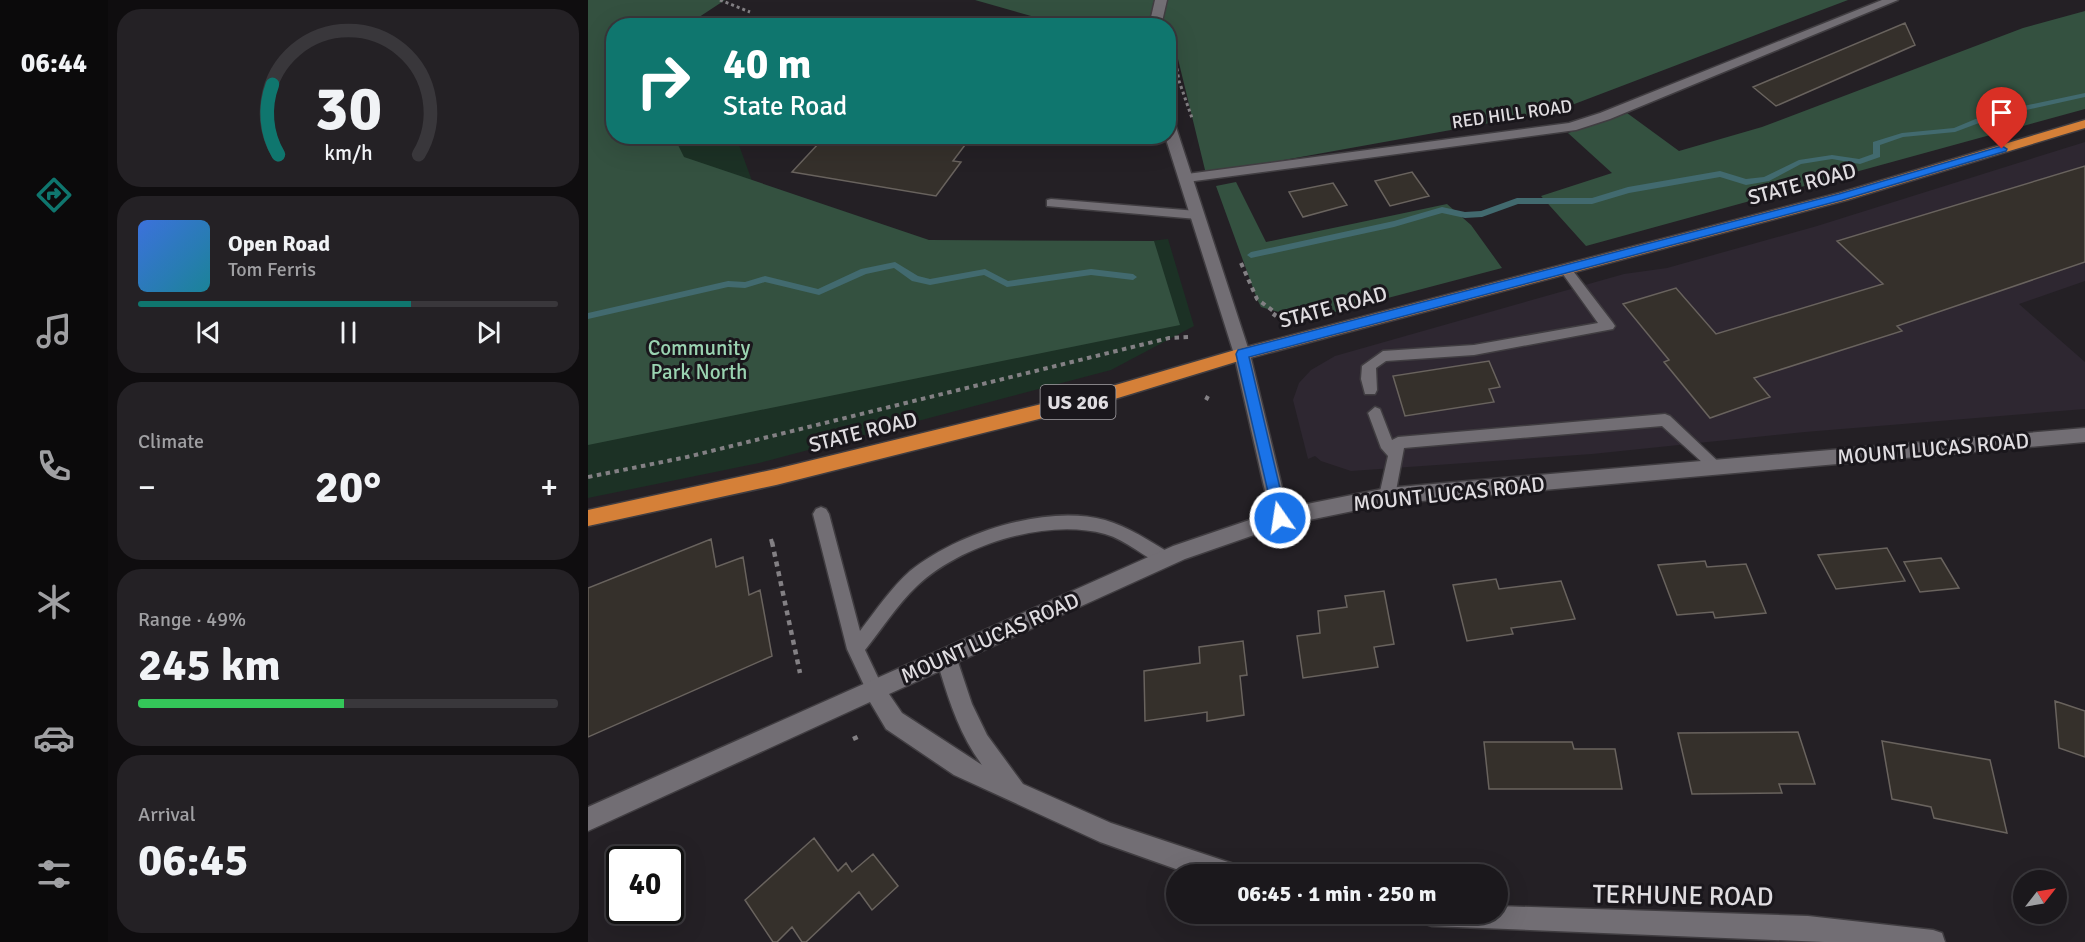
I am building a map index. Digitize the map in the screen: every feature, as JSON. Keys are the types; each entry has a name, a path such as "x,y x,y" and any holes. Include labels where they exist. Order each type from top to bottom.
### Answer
{"highway":[{"name":"STATE ROAD","path":"588,518 776,477 1095,398 1242,354 1842,197 2085,124"}],"street":[{"path":"1157,18 1161,0"},
{"name":"RED HILL ROAD","path":"1187,178 1462,139 1571,127 1605,116 1892,0"},
{"path":"1175,144 1242,354 1280,518"},
{"name":"MOUNT LUCAS ROAD","path":"588,819 1165,559 1210,540 1280,518 1387,496 2085,435"},
{"path":"946,658 962,708 979,743 1016,790"},
{"path":"875,690 894,721 962,767 1108,834 1193,864"},
{"name":"TERHUNE ROAD","path":"1508,920 1767,924 1826,935 1933,942"}],"lane":[{"path":"1051,203 1197,215"},
{"path":"1370,390 1369,366 1383,356 1474,350 1608,326 1566,270"},
{"path":"1375,413 1388,448 1395,453"},
{"path":"1387,496 1398,443 1665,420 1718,468"},
{"path":"821,514 856,649 875,690"},
{"path":"856,649 917,575 958,549 1026,525 1097,525 1122,534 1165,559"}],"path":[{"path":"720,0 750,12"},
{"path":"1176,68 1194,122"},
{"path":"1241,263 1253,294 1264,308 1276,313 1273,317"},
{"path":"588,477 687,457 826,424 1159,340 1190,337"},
{"path":"771,539 800,673"},
{"path":"853,739 862,735"}],"shaded area":[{"path":"2085,142 2085,281 2019,304 2085,362 2085,409 1805,432 1592,454 1351,471 1321,461 1315,456 1308,459 1293,400 1299,383 1311,370 1335,356 1624,274 1667,268 1817,226"}],"green space":[{"name":"Community Park North","path":"588,0 692,14 693,18 606,18 606,144 739,144 802,318 1056,252 1168,239 1194,326 1111,370 759,463 588,498"},
{"name":"Community Park North","path":"588,0 725,0 698,18 606,18 606,144 678,144 684,157 929,240 1154,241 1180,325 588,445"},
{"path":"975,0 1848,0 1556,111 1206,174 1176,58 1176,18 1038,18"},
{"path":"2085,11 2085,109 1586,246 1541,196 1612,173 1568,133 1627,113 1679,151 1762,127 2023,28"},
{"path":"1236,182 1266,242 1447,204 1471,225 1502,268 1304,320 1281,322 1282,313 1261,307 1257,299 1216,186"}],"building":[{"path":"1905,23 1915,45 1776,106 1753,87"},
{"path":"818,144 965,145 953,161 961,162 936,196 792,172"},
{"path":"2085,166 2085,262 1897,326 1902,331 1754,378 1770,397 1710,418 1664,362 1669,360 1623,304 1676,288 1716,334 1883,284 1837,241"},
{"path":"1412,172 1429,196 1390,206 1375,181"},
{"path":"1333,183 1347,205 1303,217 1289,192"},
{"path":"1489,361 1500,387 1489,389 1494,402 1405,416 1393,376"},
{"path":"711,539 716,567 743,557 749,595 760,590 772,656 588,737 588,588"},
{"path":"1887,548 1905,581 1836,589 1818,555"},
{"path":"1941,558 1959,588 1920,592 1904,562"},
{"path":"1705,561 1707,567 1746,564 1766,613 1715,618 1713,612 1677,615 1658,565"},
{"path":"1496,579 1499,589 1561,581 1575,619 1511,628 1513,634 1467,641 1453,585"},
{"path":"1384,591 1394,644 1374,647 1378,667 1303,678 1297,636 1320,633 1318,611 1347,607 1345,596"},
{"path":"1243,641 1247,675 1240,676 1244,715 1207,721 1207,712 1145,721 1144,671 1200,663 1199,647"},
{"path":"2055,701 2085,711 2085,757 2059,748"},
{"path":"1798,732 1815,784 1779,784 1782,793 1692,794 1678,733"},
{"path":"1882,741 1990,760 2007,833 1934,818 1931,807 1892,799"},
{"path":"1484,742 1572,742 1574,749 1615,749 1622,789 1489,789"},
{"path":"814,838 838,871 846,863 852,872 873,854 898,886 872,910 859,892 806,942 802,942 792,927 777,942 773,942 745,900"}],"waterway":[{"path":"1251,255 1394,224 1442,210 1465,215 1482,214 1517,201 1592,201 1628,190 1720,174 1746,182 1766,179 1799,162 1832,157 1860,162 1877,155 1876,144 1902,135 1955,130 1993,115 2085,95"},
{"path":"588,316 728,284 745,285 765,279 819,292 864,271 895,265 915,279 930,282 985,272 1007,284 1091,272 1133,277"}],"route":[{"path":"1280,518 1242,354 1842,197 2002,149"}]}
